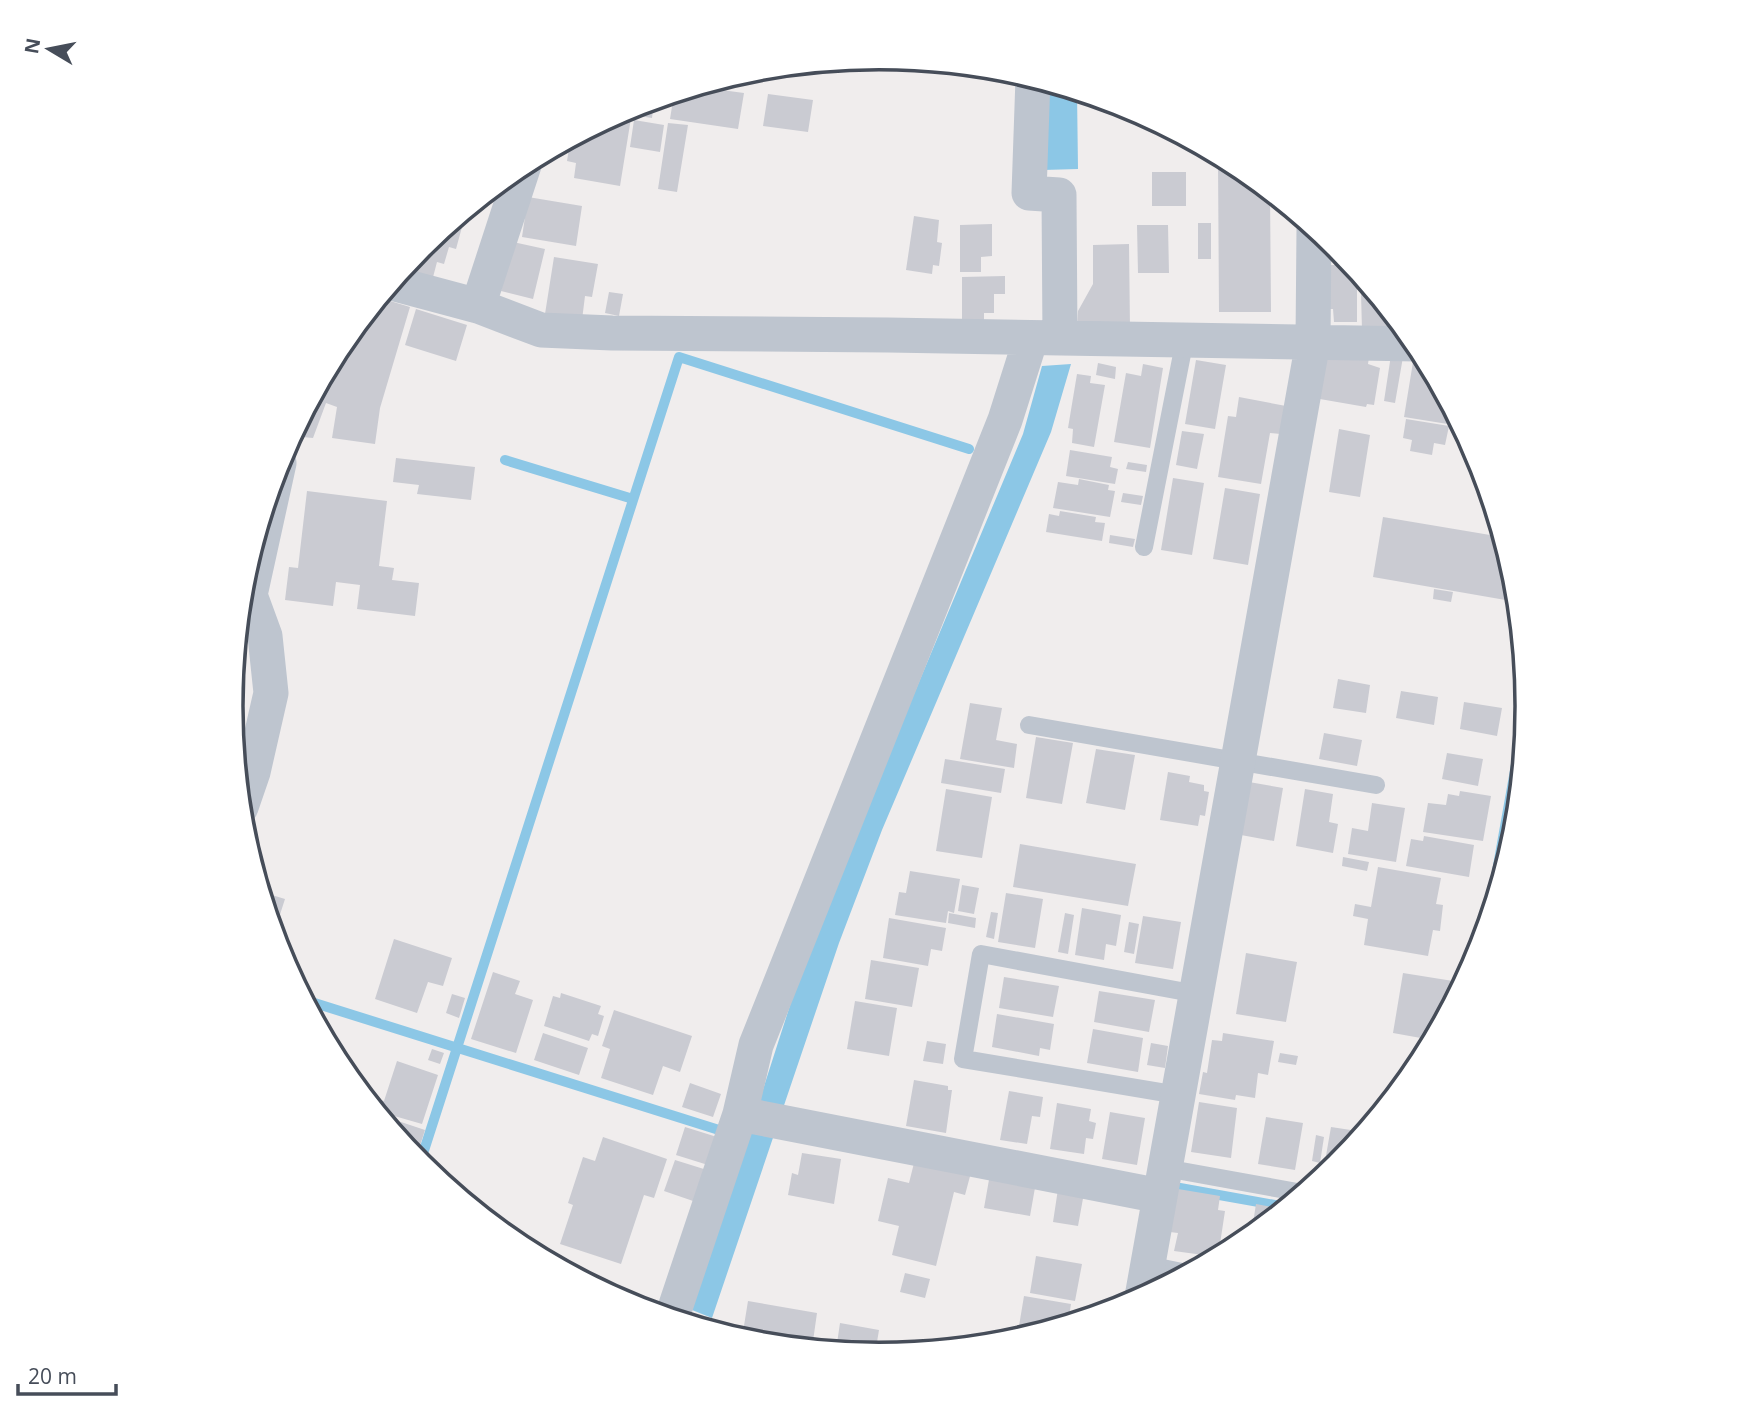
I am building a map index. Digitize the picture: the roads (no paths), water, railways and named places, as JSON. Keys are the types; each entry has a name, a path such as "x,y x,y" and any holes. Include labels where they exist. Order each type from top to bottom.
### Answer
{"street":[{"path":"676,1308 757,1118 756,1045 1005,419 1045,338 1059,195 1029,194 1032,89"},
{"path":"478,306 518,183"},
{"path":"1145,1281 1313,342 1314,242"},
{"path":"402,286 478,306 541,330 1401,344"},
{"path":"249,785 271,693 265,636 252,607"},
{"path":"757,1118 1163,1182"}],"lane":[{"path":"1144,547 1185,340"},
{"path":"1029,725 1376,785"},
{"path":"1178,1095 962,1059 981,954 1196,994"},
{"path":"1163,1182 1290,1192"}],"water":[{"path":"1045,92 1077,102 1078,169 1043,170"},
{"path":"1071,364 1051,432 882,830 839,943 712,1318 692,1310 812,937 1023,434 1042,366"}],"waterway":[{"path":"424,1150 679,357 969,449"},
{"path":"505,460 633,499"},
{"path":"318,1004 719,1130"},
{"path":"1180,1188 1274,1205"}]}
